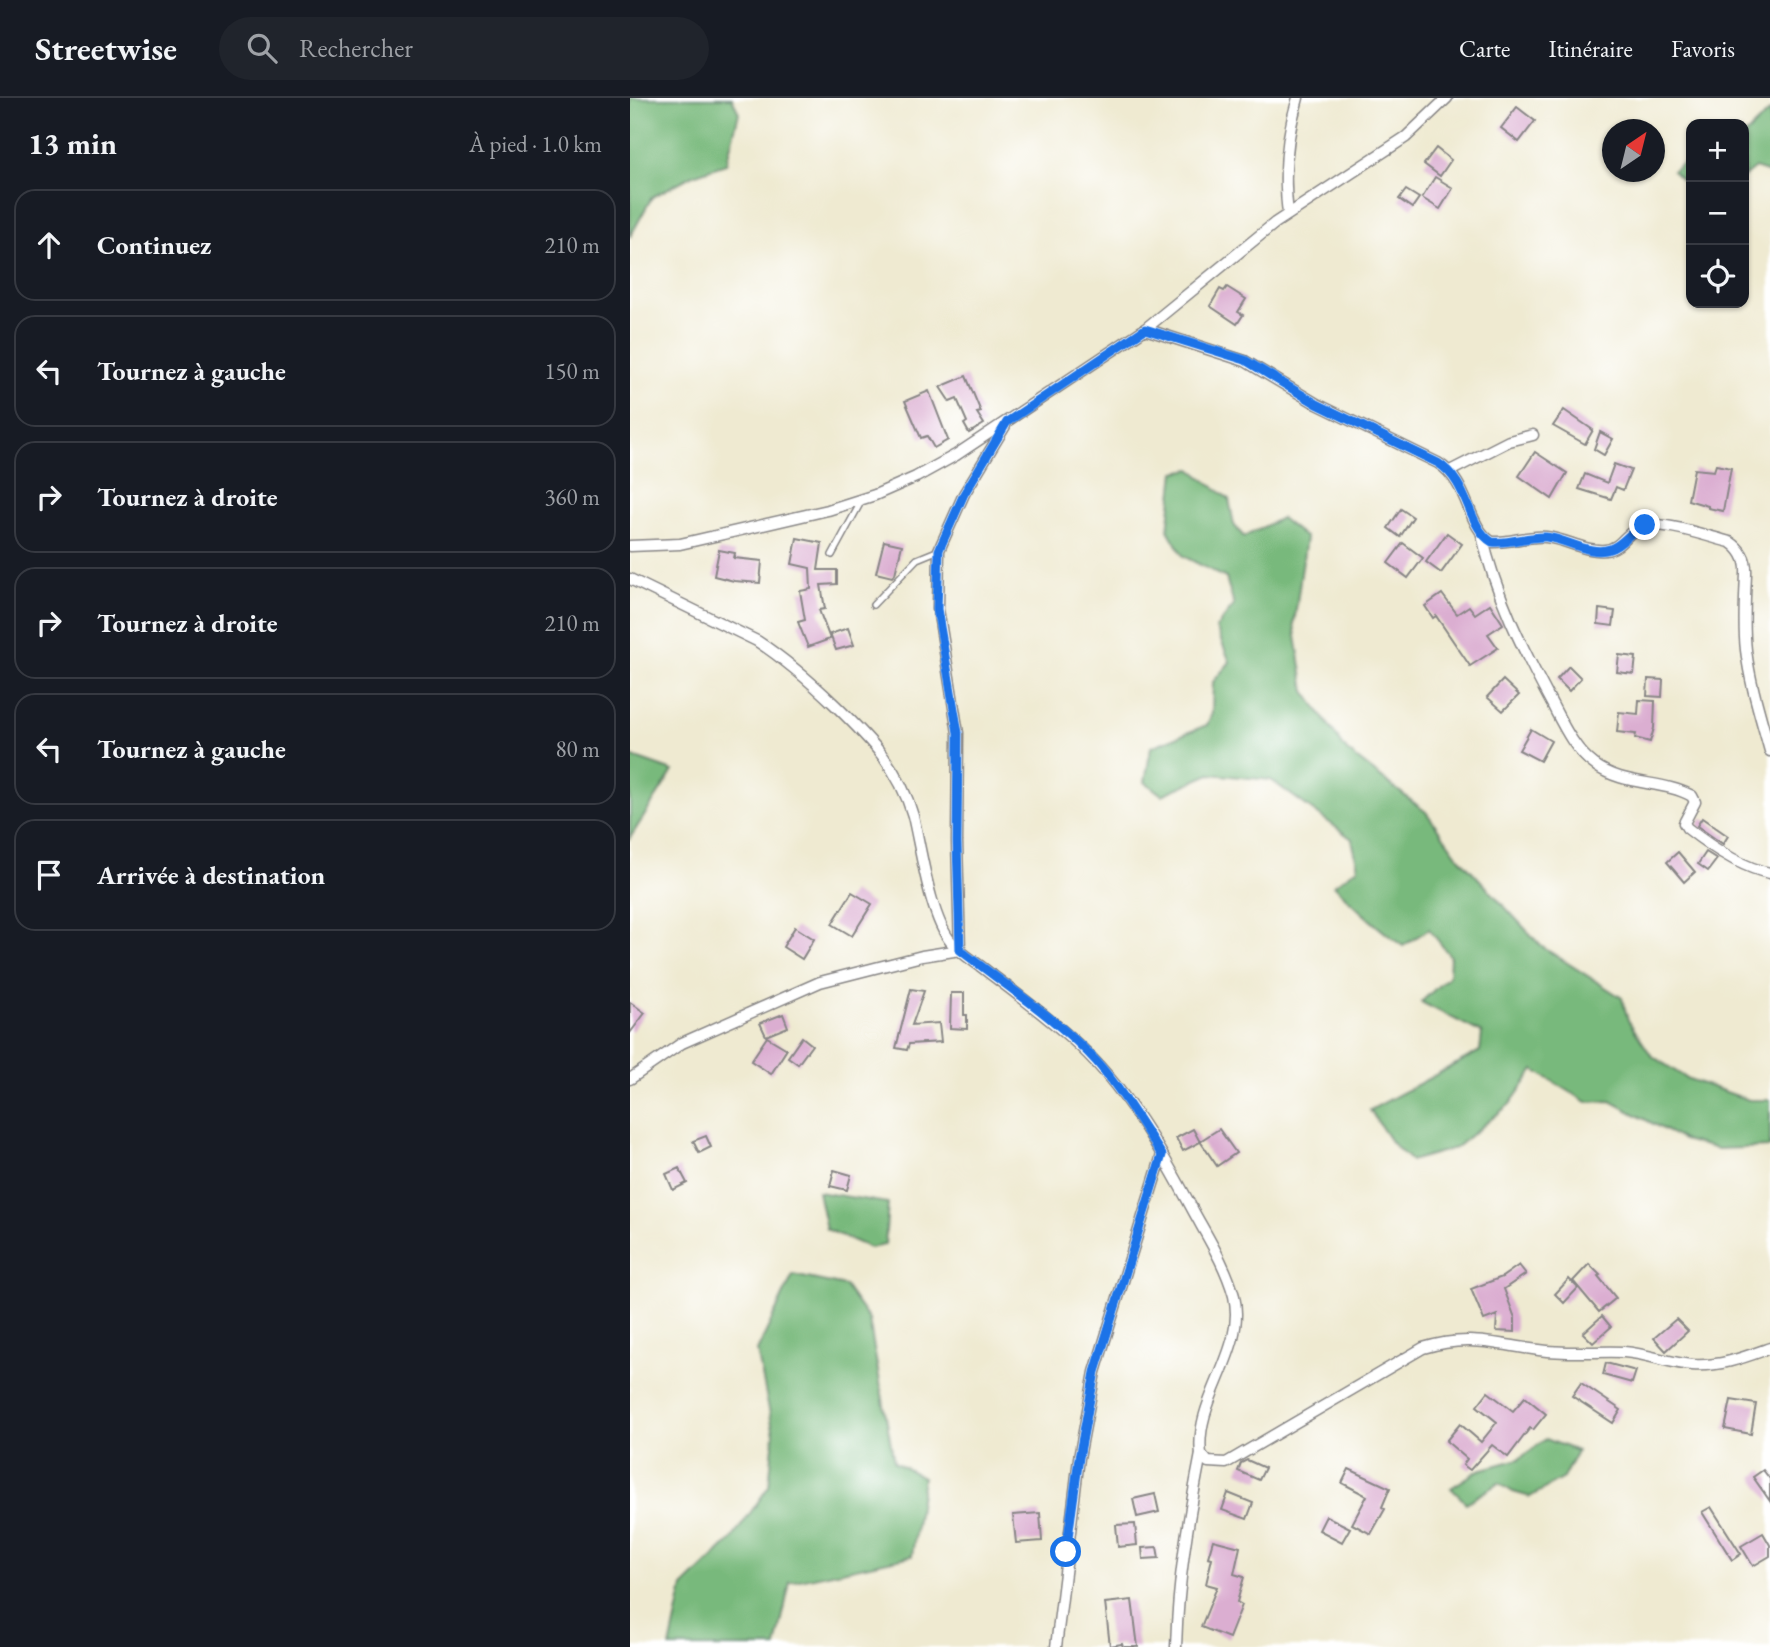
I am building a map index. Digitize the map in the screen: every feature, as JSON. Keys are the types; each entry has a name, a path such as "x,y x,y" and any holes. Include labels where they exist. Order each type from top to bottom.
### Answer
{"street":[{"path":"1288,214 1285,189 1286,158 1289,131 1298,98"},
{"path":"630,546 680,544 828,510 916,477 1007,422 1145,329 1254,239 1406,137 1447,98"},
{"path":"1145,329 1245,360 1317,404 1450,471 1458,481 1482,534 1489,565 1529,662 1581,752 1595,765 1612,774 1692,796 1695,802 1684,823 1687,828 1743,864 1770,873"},
{"path":"960,950 958,733 937,609 939,550 964,494 1007,422"},
{"path":"1450,471 1509,441 1533,435"},
{"path":"1482,534 1492,542 1546,537 1585,548 1604,550 1612,549 1632,530 1645,525 1661,526 1730,542 1739,547 1746,569 1743,619 1746,654 1770,751"},
{"path":"630,579 777,653 797,668 882,751 898,778 912,813 940,921 950,941 1043,1014 1095,1060 1117,1087 1179,1182 1224,1268 1236,1311 1235,1326 1200,1429 1201,1454 1185,1532 1176,1647"},
{"path":"630,1079 682,1043 820,982 922,956 960,950"},
{"path":"1056,1647 1070,1525 1095,1372 1162,1155"},
{"path":"1201,1454 1208,1462 1226,1463 1409,1355 1423,1348 1456,1339 1542,1351 1644,1354 1693,1365 1718,1364 1770,1348"}],"lane":[{"path":"832,555 863,499"},
{"path":"873,605 918,559 939,550"}],"green space":[{"path":"630,98 732,98 739,113 726,164 693,175 652,197 630,237"},
{"path":"1770,111 1770,173 1755,168 1749,173 1749,131"},
{"path":"1686,161 1686,184 1672,171"},
{"path":"1191,469 1229,499 1234,525 1244,537 1281,518 1306,538 1294,624 1305,691 1347,751 1426,812 1457,855 1541,946 1622,998 1628,1020 1651,1055 1686,1078 1749,1100 1770,1100 1770,1147 1718,1149 1683,1140 1611,1101 1587,1102 1534,1070 1510,1104 1455,1148 1411,1161 1392,1143 1370,1110 1480,1051 1482,1033 1421,1002 1449,976 1450,956 1429,929 1403,946 1375,925 1350,901 1334,885 1358,868 1352,839 1271,780 1210,774 1162,795 1145,782 1151,747 1207,725 1212,713 1213,682 1230,662 1216,628 1234,605 1226,578 1183,556 1168,530 1175,472"},
{"path":"630,756 673,771 630,838"},
{"path":"818,1192 888,1203 885,1245 870,1248 826,1229"},
{"path":"793,1275 845,1286 869,1320 894,1462 923,1477 912,1556 790,1582 776,1647 670,1647 683,1587 732,1539 769,1486 774,1434 757,1351"},
{"path":"1546,1439 1577,1451 1563,1478 1530,1497 1513,1492 1499,1483 1466,1503 1451,1488 1479,1470 1519,1459"}],"building":[{"path":"1517,107 1535,121 1519,142 1501,128"},
{"path":"1436,148 1451,160 1440,176 1424,164"},
{"path":"1435,177 1453,188 1440,209 1422,198"},
{"path":"1406,190 1419,198 1412,208 1399,199"},
{"path":"1227,287 1246,299 1238,312 1243,315 1237,324 1210,306 1220,289 1224,291"},
{"path":"966,376 981,412 977,413 984,424 969,433 957,399 950,402 940,387"},
{"path":"929,391 948,440 934,448 927,436 921,438 905,401"},
{"path":"1564,410 1593,430 1585,444 1553,426"},
{"path":"1600,432 1613,439 1604,455 1594,449"},
{"path":"1535,452 1567,473 1552,499 1519,476"},
{"path":"1614,464 1631,470 1623,490 1616,487 1611,499 1579,489 1585,474 1607,483"},
{"path":"1716,465 1731,468 1723,511 1688,500 1694,469 1714,471"},
{"path":"1401,509 1413,517 1400,537 1388,528"},
{"path":"1447,533 1462,544 1441,573 1426,562"},
{"path":"797,538 822,543 818,570 837,570 837,584 821,585 825,609 819,610 830,639 808,647 798,622 805,620 800,591 811,589 810,568 792,564"},
{"path":"884,541 902,545 892,577 876,573"},
{"path":"1403,543 1423,558 1408,578 1388,563"},
{"path":"719,550 735,553 734,558 762,561 760,583 714,576"},
{"path":"1442,594 1457,614 1469,606 1475,614 1490,604 1503,624 1488,634 1498,648 1470,666 1436,616 1433,618 1425,606"},
{"path":"1599,609 1615,611 1613,626 1598,624"},
{"path":"848,628 854,645 836,650 830,634"},
{"path":"1619,655 1636,657 1634,674 1617,672"},
{"path":"1569,666 1581,678 1569,691 1557,679"},
{"path":"1648,679 1663,680 1662,697 1647,696"},
{"path":"1503,680 1519,695 1503,711 1487,697"},
{"path":"1639,700 1655,701 1654,728 1650,742 1635,738 1636,734 1617,732 1619,712 1638,714"},
{"path":"1531,729 1551,741 1540,761 1519,750"},
{"path":"1702,818 1728,836 1723,844 1697,826"},
{"path":"1678,852 1695,872 1684,882 1667,862"},
{"path":"1706,852 1717,859 1708,871 1698,864"},
{"path":"852,892 872,904 852,936 832,924"},
{"path":"795,927 814,939 802,959 783,947"},
{"path":"911,989 924,991 912,1025 939,1023 941,1042 909,1044 907,1050 896,1048"},
{"path":"951,993 964,993 967,1029 950,1028"},
{"path":"630,1002 645,1013 630,1033"},
{"path":"783,1014 788,1027 766,1036 760,1023"},
{"path":"767,1037 787,1049 771,1074 751,1061"},
{"path":"802,1037 812,1045 798,1064 788,1057"},
{"path":"1193,1129 1200,1142 1183,1151 1176,1138"},
{"path":"1219,1129 1236,1153 1217,1166 1200,1141"},
{"path":"706,1136 711,1147 699,1153 693,1141"},
{"path":"679,1168 687,1183 673,1190 666,1174"},
{"path":"834,1170 851,1175 847,1190 830,1186"},
{"path":"1589,1264 1616,1298 1599,1312 1573,1281"},
{"path":"1519,1265 1526,1274 1504,1289 1515,1318 1515,1332 1496,1331 1497,1315 1484,1320 1471,1289 1502,1277"},
{"path":"1569,1279 1578,1288 1564,1303 1555,1294"},
{"path":"1602,1316 1611,1327 1593,1343 1583,1333"},
{"path":"1676,1319 1688,1331 1666,1351 1654,1338"},
{"path":"1606,1363 1636,1371 1632,1383 1603,1375"},
{"path":"1581,1383 1621,1410 1613,1423 1572,1396"},
{"path":"1488,1392 1513,1411 1525,1397 1546,1414 1533,1430 1530,1428 1508,1457 1492,1445 1470,1470 1463,1465 1467,1459 1446,1441 1460,1424 1481,1442 1497,1422 1477,1406"},
{"path":"1731,1400 1756,1404 1751,1434 1725,1429"},
{"path":"1247,1460 1265,1468 1259,1480 1238,1471 1241,1463"},
{"path":"1349,1469 1390,1488 1382,1507 1385,1509 1371,1534 1352,1524 1367,1496 1342,1483"},
{"path":"1763,1470 1770,1479 1770,1501 1753,1477"},
{"path":"1228,1493 1253,1503 1247,1519 1222,1510"},
{"path":"1155,1494 1159,1512 1137,1517 1133,1499"},
{"path":"1711,1507 1741,1554 1732,1560 1702,1512"},
{"path":"1040,1513 1042,1541 1016,1543 1013,1515"},
{"path":"1326,1516 1350,1528 1342,1542 1319,1530"},
{"path":"1135,1524 1137,1545 1118,1547 1116,1525"},
{"path":"1763,1533 1770,1545 1770,1556 1753,1566 1741,1546"},
{"path":"1213,1540 1240,1547 1234,1574 1244,1577 1237,1602 1242,1605 1229,1638 1201,1627 1217,1587 1206,1584 1212,1558 1208,1557"},
{"path":"1157,1547 1159,1558 1143,1559 1142,1548"},
{"path":"1132,1600 1138,1647 1123,1647 1122,1644 1110,1646 1105,1603"}],"route":[{"path":"1066,1552 1079,1458 1095,1372 1162,1155 1117,1087 1095,1060 1043,1014 960,950 958,733 937,609 939,550 964,494 1007,422 1145,329 1245,360 1317,404 1438,463 1458,481 1482,534 1492,542 1546,537 1585,548 1604,550 1619,545 1632,530 1645,525"}]}
